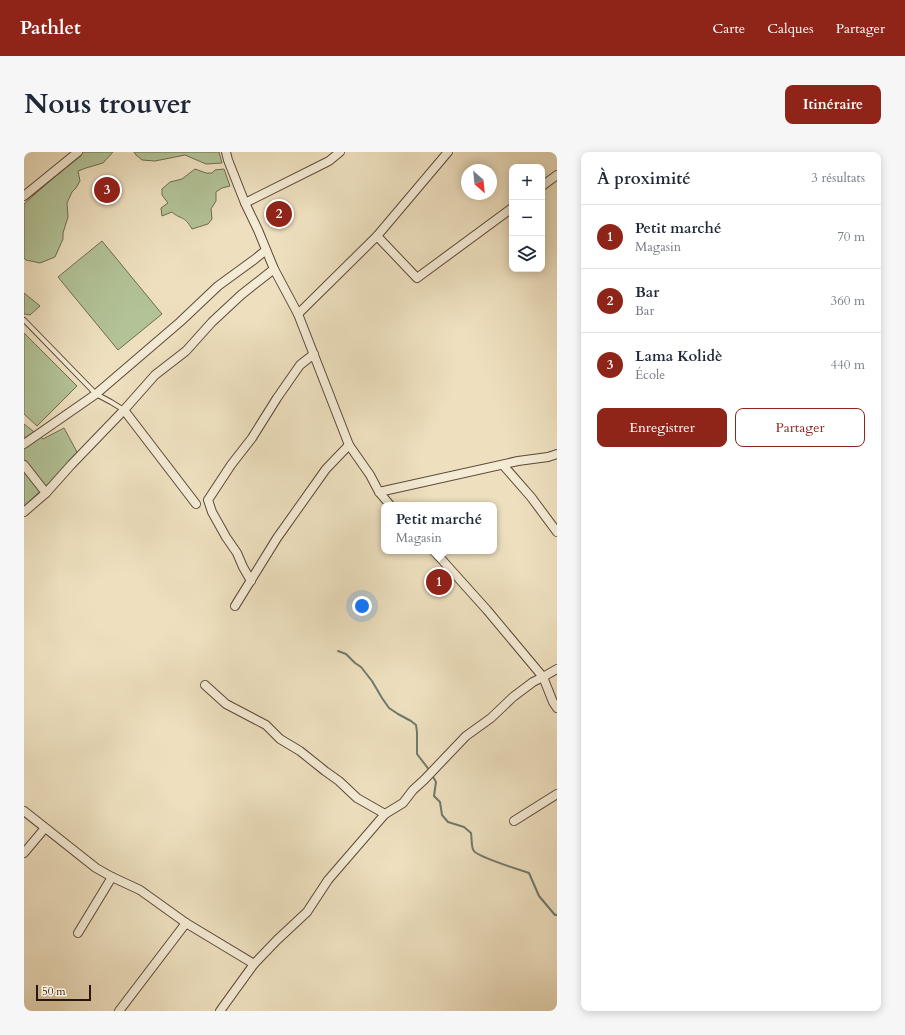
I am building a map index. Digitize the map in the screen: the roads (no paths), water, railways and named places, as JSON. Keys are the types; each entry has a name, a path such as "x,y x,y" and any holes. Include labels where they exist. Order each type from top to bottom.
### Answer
{"street":[{"path":"24,196 78,152"},
{"path":"226,152 245,203 274,269 298,314 349,446 370,475 379,492 387,502"},
{"path":"245,203 329,161 340,152"},
{"path":"298,314 377,236 448,152"},
{"path":"545,184 557,174"},
{"path":"377,236 417,278 509,210"},
{"path":"24,444 96,394 180,322 218,286 266,250"},
{"path":"24,512 46,493 155,375 186,351 212,322 241,295 274,269"},
{"path":"251,581 237,553 212,512 208,500 231,465 252,438 300,365 314,354"},
{"path":"124,410 196,504"},
{"path":"235,606 278,538 326,469 349,446"},
{"path":"379,492 518,461 548,457 557,454"},
{"path":"24,465 46,493"},
{"path":"503,465 531,497 557,532"},
{"path":"437,554 487,610 543,677 557,708"},
{"path":"220,1011 254,964 307,912 328,880 385,814 403,804 413,790 466,736 491,718 513,697 533,682 557,670"},
{"path":"206,685 226,704 266,725 280,739 300,751 357,798 385,814"},
{"path":"514,822 557,794"},
{"path":"24,811 96,868 140,890 186,923 254,964"},
{"path":"24,854 45,828"},
{"path":"78,933 112,877"},
{"path":"119,1011 186,923"}],"lane":[{"path":"24,320 96,394 124,410"}],"waterway":[{"path":"338,651 346,654 361,667 389,708 416,725 417,754 430,771"},
{"path":"432,775 436,782 434,796 440,802 442,815 448,822 464,827 471,833 472,848 477,854 529,873 539,896 555,915 557,915"}],"place":[{"name":"Lama Kolidè","path":"107,190"},
{"name":"Bar","path":"279,214"},
{"name":"Petit marché","path":"439,582"}]}
